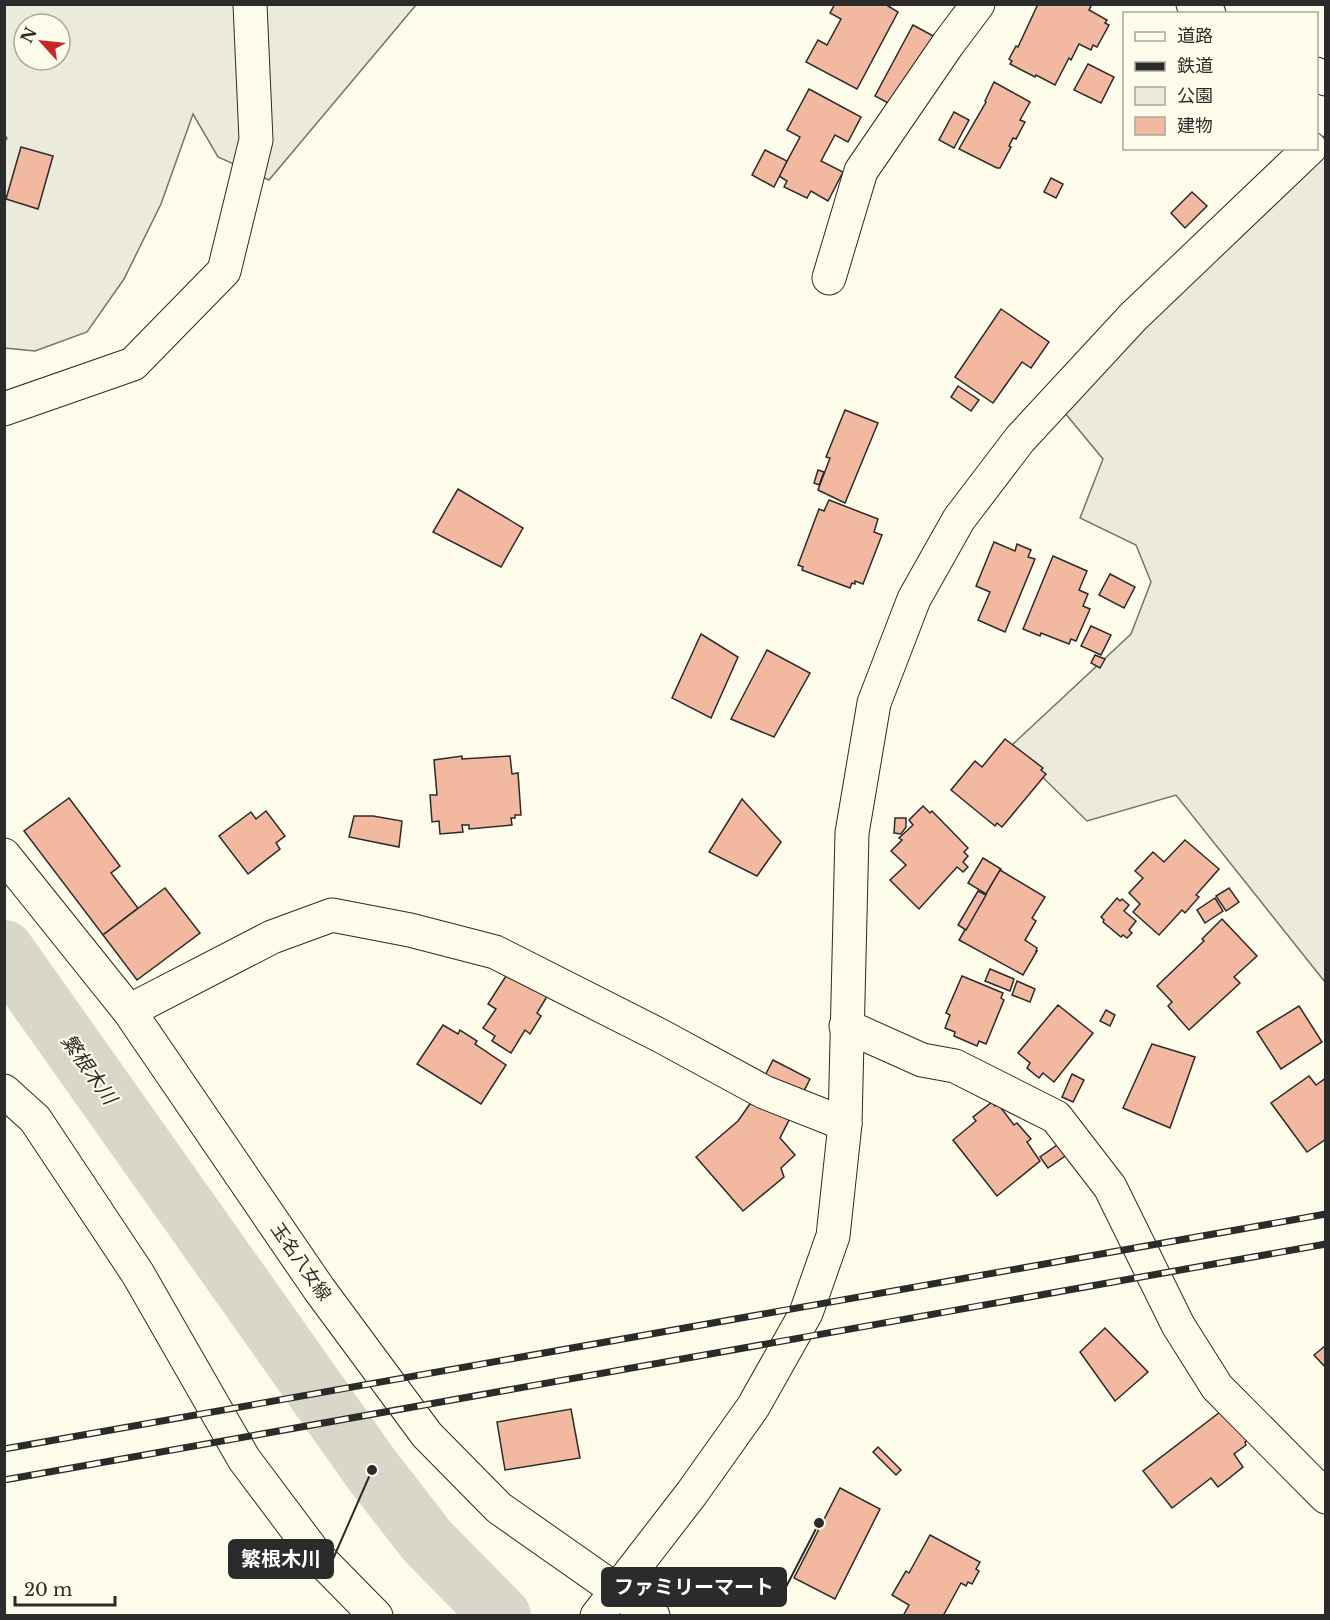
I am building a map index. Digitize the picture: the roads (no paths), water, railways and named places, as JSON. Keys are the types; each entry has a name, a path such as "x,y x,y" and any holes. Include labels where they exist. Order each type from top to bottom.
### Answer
{"street":[{"path":"4,409 133,364 224,271 256,140 250,4"},
{"path":"829,278 861,171 978,4"},
{"path":"1192,4 1206,12"},
{"path":"597,1616 692,1493 753,1407 806,1312 833,1236 845,1124 852,833 874,703 914,599 959,519 1020,439 1132,317 1308,150"},
{"name":"玉名八女線","path":"4,855 129,1011 320,1289 428,1435 499,1508 653,1616"},
{"path":"129,1011 272,937 332,915 410,930 495,952 661,1036 764,1092 845,1124"},
{"path":"846,1026 922,1060 955,1066 1056,1117 1110,1187 1178,1325 1217,1387 1326,1497"},
{"path":"4,1091 35,1119 138,1274 244,1459 315,1556 375,1616"}],"waterway":[{"name":"繁根木川","path":"4,950 372,1470 428,1542 501,1616"}],"railway":[{"path":"4,1449 1326,1214"},
{"path":"4,1480 1326,1244"}],"place":[{"name":"繁根木川","path":"372,1470"},
{"name":"ファミリーマート","path":"819,1523"}]}
